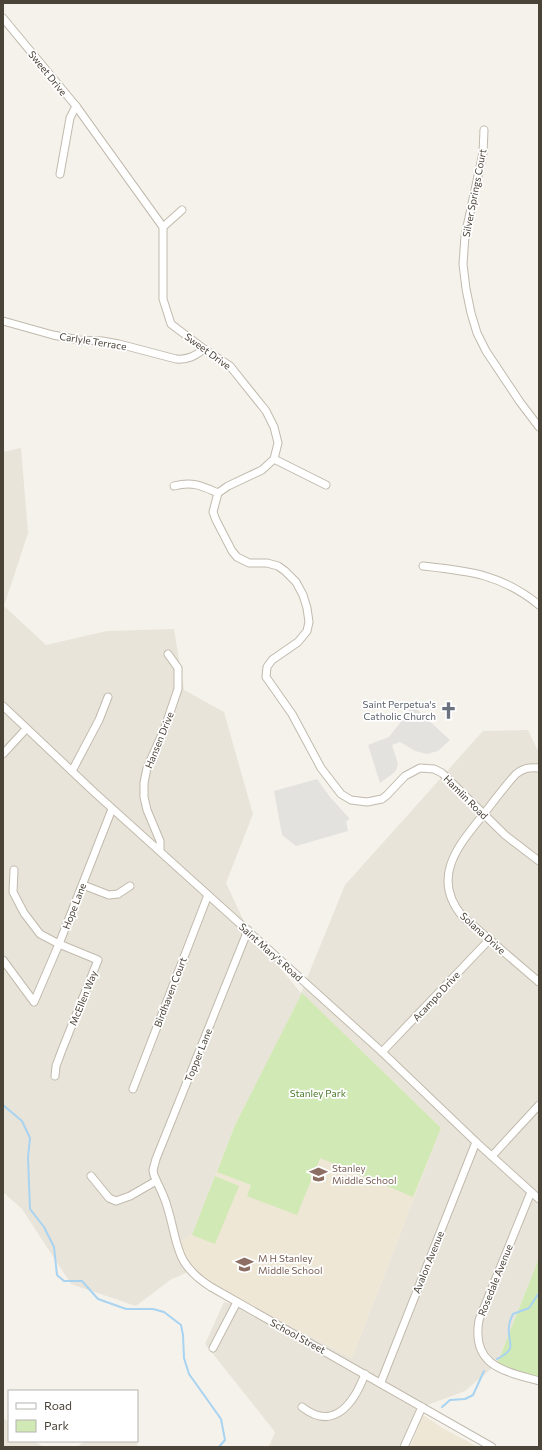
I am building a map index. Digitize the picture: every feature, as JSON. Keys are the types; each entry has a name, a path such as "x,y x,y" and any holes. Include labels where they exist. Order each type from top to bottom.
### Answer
{"street":[{"name":"Sweet Drive","path":"3,18 76,106 163,227 163,300 171,324 204,349 230,366 266,411 274,427 278,443 274,459"},
{"path":"60,174 70,118 76,106"},
{"name":"Silver Springs Court","path":"484,130 483,153 465,236 463,264 470,313 477,334 486,351 520,402 539,427"},
{"path":"163,227 182,210"},
{"name":"Carlyle Terrace","path":"3,321 53,335 79,340 102,341 119,344 181,360 194,357 204,349"},
{"path":"174,486 185,483 195,484 218,493 228,486 262,470 274,459 326,485"},
{"name":"Hamlin Road","path":"218,493 213,512 232,551 237,557 249,563 268,563 278,566 296,582 303,595 309,622 307,631 298,642 272,660 267,667 266,677 292,714 321,768 341,794 351,800 367,802 375,801 387,795 405,776 420,768 434,769 442,773 521,848 539,860"},
{"path":"423,566 483,574 510,586 539,605"},
{"name":"Hansen Drive","path":"160,850 160,841 147,810 144,797 144,783 147,768 164,730 178,689 178,668 168,654"},
{"path":"72,771 108,697"},
{"name":"Saint Mary's Road","path":"3,706 112,808 382,1052 476,1142 539,1199"},
{"path":"3,754 26,729"},
{"name":"Solana Drive","path":"539,768 531,767 523,769 516,774 461,842 449,868 450,894 458,910 489,940 539,982"},
{"name":"Hope Lane","path":"3,960 34,1002 59,944 112,808"},
{"path":"14,870 13,892 24,912 40,934 59,944"},
{"path":"82,885 109,895 118,894 130,886"},
{"name":"Birdhaven Court","path":"133,1089 208,895"},
{"name":"Topper Lane","path":"156,1181 153,1170 156,1159 248,930"},
{"name":"Acampo Drive","path":"382,1052 489,940"},
{"name":"McEllen Way","path":"55,1076 56,1066 98,960 59,944"},
{"path":"492,1156 539,1105"},
{"name":"Avalon Avenue","path":"381,1382 476,1142"},
{"path":"91,1176 109,1198 116,1201 130,1196 156,1181"},
{"name":"School Street","path":"156,1181 167,1205 179,1252 186,1266 199,1280 381,1382 492,1447"},
{"name":"Rosedale Avenue","path":"531,1192 479,1320 477,1331 481,1351 485,1359 492,1365 504,1371 539,1381"},
{"path":"213,1348 237,1302"},
{"path":"302,1408 310,1414 319,1417 335,1416 347,1407 352,1400 365,1374"},
{"path":"404,1447 422,1407"}],"shaded area":[{"path":"21,448 28,533 4,606 46,645 107,631 174,629 184,690 224,712 253,814 226,883 248,930 301,993 345,885 483,731 528,730 539,753 539,1258 497,1364 465,1391 422,1407 406,1447 269,1447 275,1432 205,1344 224,1302 260,1310 352,1358 441,1128 302,994 235,1125 192,1235 178,1243 190,1271 170,1280 136,1306 71,1284 22,1209 3,1192 3,452"},
{"path":"413,706 450,740 438,751 427,754 415,751 400,742 392,745 398,764 397,768 395,772 380,783 368,745 389,737"},
{"path":"317,779 330,797 349,818 349,820 346,821 348,831 296,846 282,835 274,791"},
{"name":"Stanley Middle School","path":"302,993 441,1128 352,1358 260,1310 190,1271 178,1243 192,1235 235,1125"},
{"path":"423,1415 441,1427 478,1447 410,1447"},
{"path":"3,1418 8,1421 8,1442 36,1442 43,1447 3,1447"},
{"path":"84,1442 136,1442 138,1447 77,1447"}],"green space":[{"name":"Stanley Park","path":"302,993 441,1128 413,1197 320,1158 297,1215 247,1196 251,1185 217,1172 235,1125"},
{"path":"215,1176 239,1186 215,1244 192,1235"},
{"path":"539,1258 539,1378 508,1369 497,1364"}],"waterway":[{"path":"3,1105 22,1121 30,1138 28,1157 30,1209 44,1227 54,1247 57,1275 64,1281 82,1281 98,1299 126,1309 153,1309 164,1312 181,1325 184,1358 189,1374 221,1419 225,1440 219,1447"},
{"path":"497,1359 510,1349 509,1325 513,1314 529,1308 539,1293"},
{"path":"442,1407 450,1400 465,1399 473,1395 484,1371"}],"place":[{"name":"Saint Perpetua's Catholic Church","path":"449,710"},
{"name":"Stanley Middle School","path":"319,1174"},
{"name":"M H Stanley Middle School","path":"245,1264"}]}
